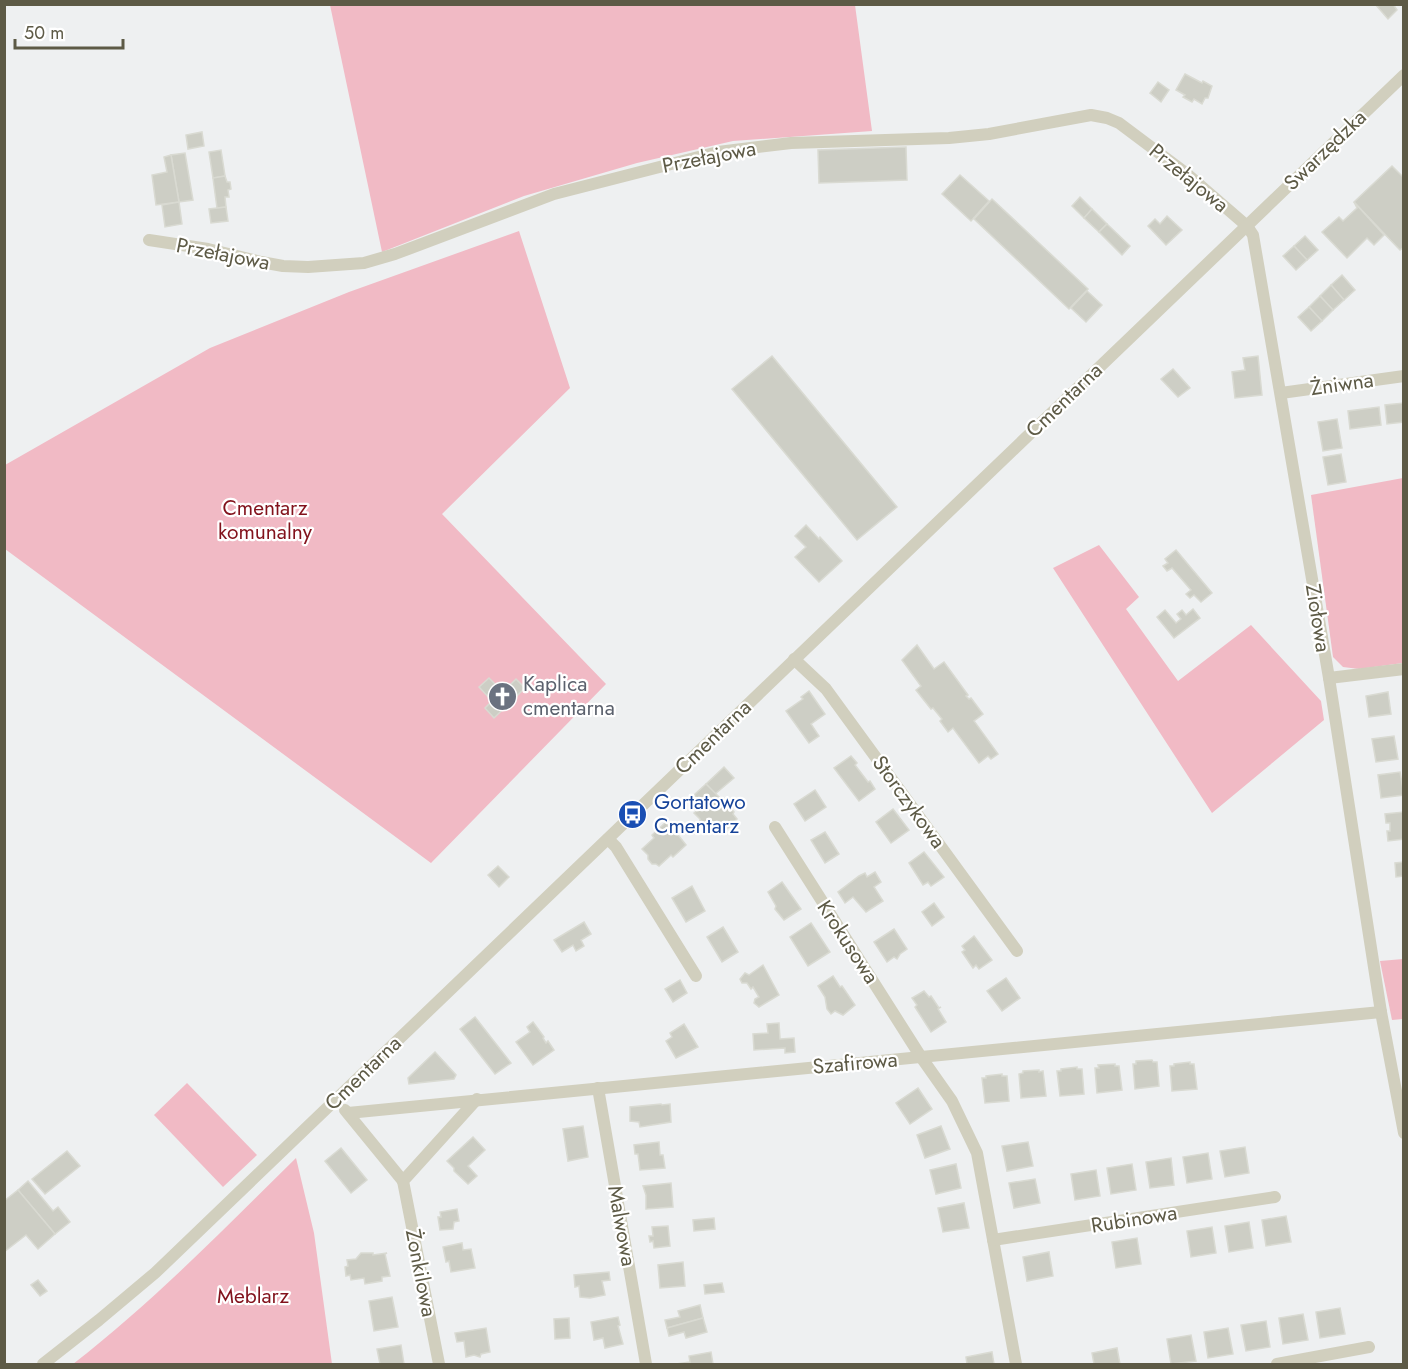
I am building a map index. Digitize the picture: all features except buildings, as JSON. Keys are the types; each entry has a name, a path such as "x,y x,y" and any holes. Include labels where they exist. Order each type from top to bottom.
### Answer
{"street":[{"name":"Swarzędzka","path":"1247,226 1404,75"},
{"name":"Przełajowa","path":"149,240 208,249 283,266 308,267 364,263 395,254 554,195 718,152 791,143 949,138 989,134 1091,115 1119,123 1187,174 1247,226"},
{"name":"Ziołowa","path":"1247,226 1253,235 1281,393 1329,678 1381,1012 1404,1132"},
{"name":"Cmentarna","path":"44,1365 154,1273 1247,226"},
{"name":"Żniwna","path":"1281,393 1404,376"},
{"name":"Storczykowa","path":"794,659 826,689 1017,951"},
{"path":"1329,678 1404,669"},
{"name":"Krokusowa","path":"775,827 921,1057"},
{"path":"608,839 616,847 696,976"},
{"name":"Szafirowa","path":"348,1113 1381,1012"},
{"path":"921,1057 952,1101 977,1153 1016,1365"},
{"name":"Malwowa","path":"598,1088 646,1365"},
{"path":"403,1181 477,1099"},
{"path":"334,1101 348,1113"},
{"name":"Żonkilowa","path":"348,1113 403,1181 439,1365"},
{"name":"Rubinowa","path":"993,1240 1275,1197"},
{"path":"1276,1365 1369,1347"}],"green space":[{"path":"330,5 855,5 872,131 733,141 637,163 524,196 382,252"},
{"name":"Cmentarz komunalny","path":"519,231 570,388 442,514 606,684 431,863 5,549 5,465 210,348 349,292"},
{"path":"1403,478 1403,663 1359,669 1343,667 1333,657 1311,495"},
{"path":"1099,545 1139,597 1126,609 1178,681 1251,625 1321,701 1324,720 1212,813 1053,568"},
{"path":"1403,959 1403,1019 1392,1020 1380,961"},
{"path":"187,1083 257,1155 223,1187 154,1115"},
{"name":"Meblarz","path":"296,1158 314,1233 332,1364 73,1364 160,1290"}],"place":[{"name":"Kaplica cmentarna","path":"502,696"},
{"name":"Gortatowo Cmentarz","path":"633,814"}]}
